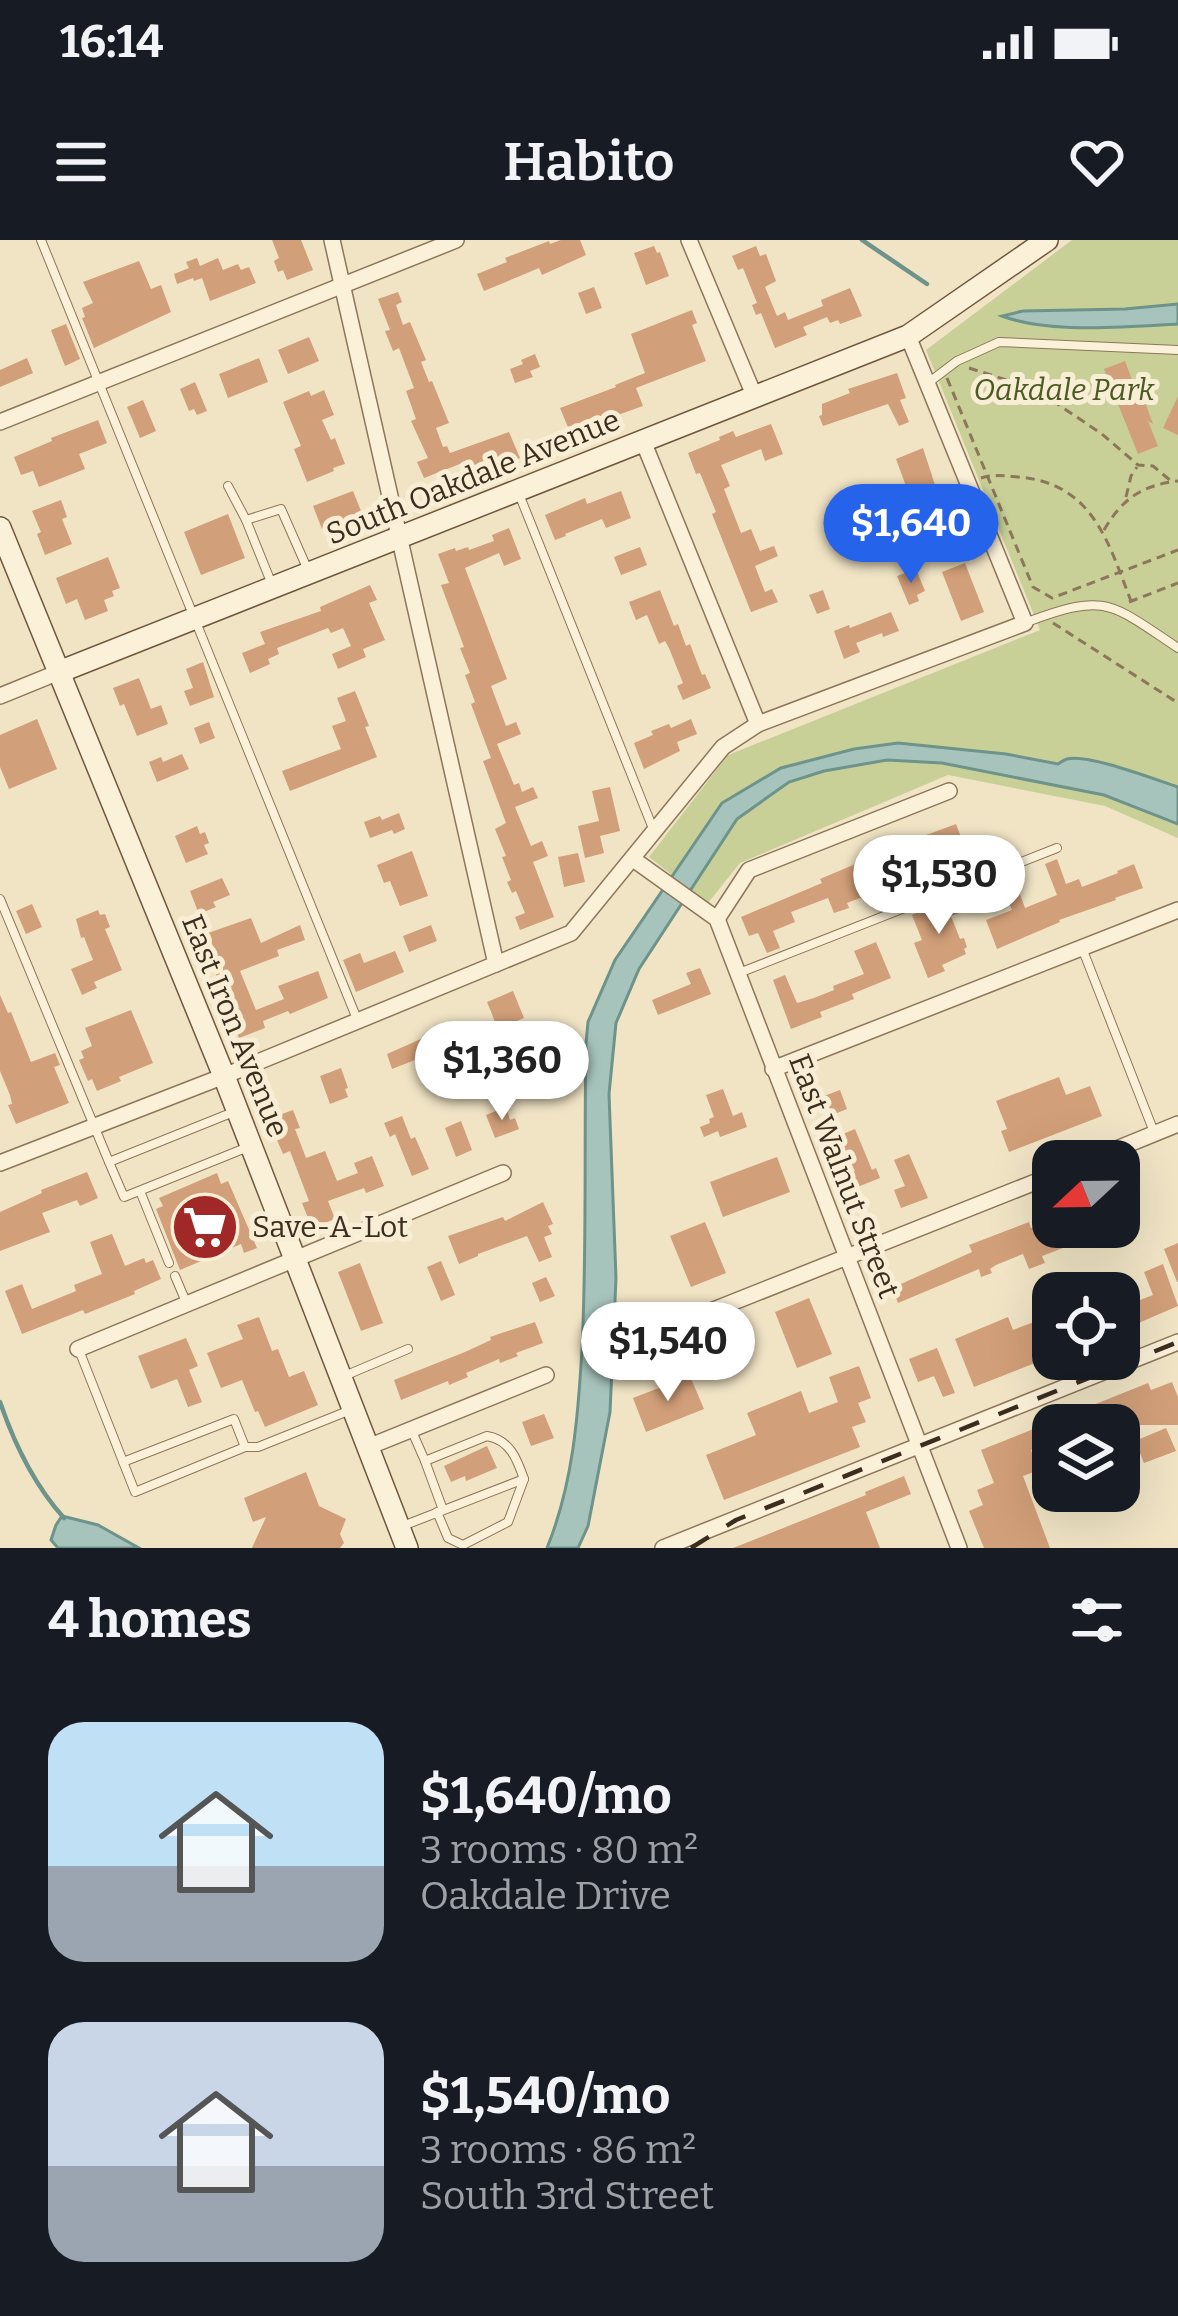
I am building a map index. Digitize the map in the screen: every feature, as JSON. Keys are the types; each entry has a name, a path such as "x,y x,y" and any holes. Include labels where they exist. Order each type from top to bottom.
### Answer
{"street":[{"path":"332,240 496,964"},
{"path":"0,422 456,240"},
{"path":"689,240 754,395"},
{"name":"South Oakdale Avenue","path":"59,672 908,336 1047,240"},
{"path":"0,1161 224,1076 571,933 640,864 655,832 723,747 758,724 1025,623 908,336"},
{"path":"643,441 758,724"},
{"name":"East Iron Avenue","path":"0,528 224,1076 403,1538"},
{"path":"0,696 59,672"},
{"path":"640,864 717,919 749,870 949,791"},
{"path":"773,1069 1178,910"},
{"name":"East Walnut Street","path":"717,919 959,1548"},
{"path":"1140,1140 1178,1124"},
{"path":"78,1349 503,1173"},
{"path":"643,1338 1032,1182"},
{"path":"663,1548 1178,1342"},
{"path":"368,1447 545,1375"}],"lane":[{"path":"41,240 358,1020"},
{"path":"928,382 999,342 1178,350"},
{"path":"228,486 273,589"},
{"path":"518,491 655,832"},
{"path":"246,520 281,509 310,574"},
{"path":"1025,623 1066,607 1116,607 1178,648"},
{"path":"737,974 1057,848"},
{"path":"0,899 124,1197 250,1146"},
{"path":"1082,948 1155,1134"},
{"path":"109,1162 237,1111"},
{"path":"140,1191 169,1263"},
{"path":"175,1276 187,1304"},
{"path":"78,1349 135,1492 353,1409"},
{"path":"340,1378 408,1349"},
{"path":"123,1462 234,1419 244,1447"},
{"path":"411,1429 448,1538 463,1545 508,1522 524,1479 514,1453 496,1437 487,1436 425,1461"},
{"path":"403,1538 440,1511 524,1479"}],"path":[{"path":"957,362 1035,389 1138,465 1153,466 1171,482"},
{"path":"944,371 1033,587 1052,598 1178,550"},
{"path":"1103,531 1126,499 1138,465"},
{"path":"968,482 987,476 1039,478 1082,503 1103,531 1131,601"},
{"path":"1126,499 1178,481"},
{"path":"1116,607 1178,583"},
{"path":"1042,616 1178,703"},
{"path":"1167,695 1178,690"}],"green space":[{"name":"Oakdale Park","path":"1072,240 1178,240 1178,838 1105,806 948,775 740,863 708,903 649,857 728,755 1040,630 926,350"}],"water":[{"path":"1178,304 1178,324 1065,327 1002,316 1023,311"},
{"path":"898,743 1058,764 1077,758 1122,768 1178,787 1178,824 1104,795 942,763 887,760 789,782 737,819 639,969 616,1023 609,1094 616,1278 610,1412 588,1526 578,1548 547,1548 568,1475 578,1400 584,1311 588,1022 615,960 722,803 781,768"},
{"path":"62,1516 98,1525 139,1548 58,1548 51,1540"}],"building":[{"path":"272,240 301,240 313,270 287,280 283,270 278,272"},
{"path":"561,240 580,240 586,255 542,275 539,268 484,291 477,274 507,262 505,258"},
{"path":"654,246 669,276 646,285 634,253"},
{"path":"756,246 760,256 766,254 776,281 765,287 777,316 785,312 788,320 823,306 821,300 850,288 862,316 840,324 838,320 830,323 827,317 803,327 807,335 775,348 761,313 756,315 752,305 757,303 743,268 738,270 732,256"},
{"path":"197,258 200,266 218,258 223,270 238,264 241,270 249,267 256,283 210,301 202,278 177,284 174,274 189,268 186,262"},
{"path":"139,261 151,289 161,285 171,312 94,348 82,318 82,308 93,303 83,282"},
{"path":"594,287 602,308 586,314 578,293"},
{"path":"398,292 402,302 396,305 403,325 410,322 426,360 421,362 449,423 436,428 443,447 450,453 509,432 520,458 477,476 470,460 424,478 417,462 428,458 411,421 416,419 406,391 414,388 399,348 393,351 378,299"},
{"path":"692,310 697,323 692,325 706,361 636,388 643,406 570,432 560,408 645,373 631,334"},
{"path":"66,324 80,359 65,366 51,330"},
{"path":"309,337 319,361 288,374 278,350"},
{"path":"535,354 540,367 530,371 533,377 515,383 510,369"},
{"path":"27,358 33,373 0,387 0,370"},
{"path":"259,358 268,382 228,398 219,374"},
{"path":"1125,361 1141,404 1145,402 1158,446 1138,454 1104,369"},
{"path":"897,373 909,422 899,426 888,404 823,426 822,404 850,393 848,389"},
{"path":"195,382 207,411 197,415 194,409 189,411 180,389"},
{"path":"324,390 334,415 322,420 345,464 307,482 294,449 301,446 283,402"},
{"path":"1178,396 1178,435 1163,428"},
{"path":"143,400 156,431 140,438 127,407"},
{"path":"98,420 107,443 79,454 85,469 39,487 33,471 21,475 14,457"},
{"path":"771,424 783,454 765,461 761,449 721,465 730,486 724,489 741,533 751,529 760,551 774,546 778,556 755,566 765,592 772,589 778,602 751,612 712,514 716,512 688,453 733,431 736,437"},
{"path":"923,448 950,531 915,545 902,523 877,533 872,522 902,511 895,494 907,489 896,459"},
{"path":"353,491 363,516 322,529 313,506"},
{"path":"621,491 631,518 606,528 602,519 555,540 545,515 585,498 587,504"},
{"path":"61,500 67,517 62,519 72,544 45,555 32,511"},
{"path":"228,514 245,558 201,575 184,532"},
{"path":"509,528 521,559 504,566 499,553 465,568 507,679 491,686 506,726 516,722 521,734 497,744 514,785 519,783 522,792 533,787 538,798 515,807 531,846 542,841 548,856 533,862 554,917 520,930 515,917 525,913 507,882 511,880 502,857 506,856 495,829 506,823 483,761 491,758 471,704 475,702 465,675 470,673 441,585 449,583 438,554 494,541 492,535"},
{"path":"640,547 647,565 621,575 614,557"},
{"path":"108,557 120,588 104,600 108,611 85,620 77,599 66,604 56,578"},
{"path":"965,563 984,612 961,621 942,572"},
{"path":"916,569 925,591 909,605 897,576"},
{"path":"370,585 377,600 369,603 385,640 363,649 366,657 338,669 332,654 351,646 343,628 331,633 328,628 277,648 279,654 268,659 270,664 250,673 242,653 265,644 260,632 321,611 320,607"},
{"path":"660,590 674,626 678,624 686,646 690,644 711,688 683,700 677,686 683,683 669,648 665,641 659,644 647,615 636,620 629,602"},
{"path":"823,590 830,609 817,614 809,595"},
{"path":"891,612 899,631 856,643 860,652 844,659 834,631"},
{"path":"203,662 214,697 190,706 184,691 193,688 186,669"},
{"path":"139,678 151,709 161,705 168,724 137,736 113,688"},
{"path":"355,691 377,757 290,791 282,771 341,749 332,726 346,721 337,698"},
{"path":"37,719 57,769 9,789 0,767 0,735"},
{"path":"691,719 697,734 677,742 680,751 644,769 634,743 653,735 651,731"},
{"path":"209,722 215,738 200,744 194,728"},
{"path":"182,754 189,769 157,782 149,762"},
{"path":"610,787 620,831 600,836 604,853 585,858 578,826 599,821 592,791"},
{"path":"399,813 405,829 370,838 364,822"},
{"path":"956,824 964,845 919,865 910,841"},
{"path":"197,826 200,834 205,832 208,854 186,863 175,836"},
{"path":"998,837 1004,856 990,860 983,842"},
{"path":"891,849 902,876 913,872 920,889 883,904 878,891 834,913 828,898 791,912 795,922 773,931 780,948 767,953 758,933 749,936 741,917"},
{"path":"412,851 428,896 400,906 377,865"},
{"path":"578,853 585,882 564,887 558,857"},
{"path":"1057,859 1066,884 1079,879 1082,887 1134,864 1143,888 997,949 986,920 1012,910 1003,887 1016,883 1025,908 1057,895 1045,864"},
{"path":"222,878 230,895 199,914 190,891"},
{"path":"956,897 962,912 951,916 960,939 964,938 966,954 928,978 914,943 922,940 912,915"},
{"path":"32,904 42,927 26,934 16,911"},
{"path":"98,910 105,914 110,927 105,929 122,970 94,982 97,988 82,995 71,969 93,960 76,919"},
{"path":"251,918 261,943 300,925 305,940 240,971 256,1010 284,999 278,986 318,971 328,998 263,1021 265,1028 239,1038 232,1020 236,1019 211,963 218,960 208,933"},
{"path":"431,925 437,941 409,952 403,936"},
{"path":"876,942 891,978 791,1029 773,980 785,975 797,1003 814,998 864,974 854,951"},
{"path":"395,951 404,972 356,992 343,960 360,953 364,963"},
{"path":"700,968 711,994 658,1015 652,1000 691,984 686,973"},
{"path":"513,991 524,1018 498,1029 487,1002"},
{"path":"0,995 31,1062 55,1053 60,1065 54,1067 69,1103 16,1124 0,1071"},
{"path":"131,1010 153,1063 97,1091 79,1060 84,1058 81,1051 92,1046 85,1028"},
{"path":"441,1030 454,1066 432,1074 425,1056 392,1069 387,1054"},
{"path":"341,1068 348,1097 330,1104 320,1076"},
{"path":"1059,1077 1066,1095 1090,1086 1102,1116 1009,1152 1001,1131 1007,1129 996,1101"},
{"path":"723,1089 733,1116 742,1112 747,1127 720,1137 718,1131 704,1137 700,1127 714,1117 706,1095"},
{"path":"840,1090 847,1109 832,1115 824,1096"},
{"path":"506,1107 519,1129 495,1138 486,1115"},
{"path":"293,1110 306,1158 325,1151 337,1181 358,1173 354,1163 372,1156 384,1186 328,1201 335,1219 312,1228 302,1203 309,1201 290,1151 283,1154 268,1119"},
{"path":"402,1116 429,1169 412,1176 395,1134 390,1137 384,1123"},
{"path":"461,1121 472,1150 456,1157 445,1128"},
{"path":"855,1129 880,1178 850,1190 843,1175 855,1171 838,1136"},
{"path":"909,1154 928,1198 901,1208 894,1190 905,1186 894,1160"},
{"path":"777,1157 790,1192 723,1217 710,1182"},
{"path":"87,1172 98,1198 42,1213 50,1232 0,1251 0,1212"},
{"name":"Save-A-Lot","path":"217,1173 221,1184 228,1181 257,1248 244,1253 241,1244 180,1270 156,1209 163,1206 159,1198"},
{"path":"543,1202 553,1224 548,1226 552,1234 544,1237 552,1257 539,1262 527,1236 459,1264 448,1236 503,1217 505,1221"},
{"path":"705,1222 726,1273 691,1287 670,1236"},
{"path":"1029,1222 1032,1248 1063,1248 1042,1256 1045,1263 1029,1269 1023,1254 996,1265 992,1273 981,1277 979,1269 898,1303 892,1288 972,1252 969,1245"},
{"path":"112,1234 125,1266 144,1258 146,1263 153,1260 161,1279 85,1314 83,1310 22,1334 5,1291 22,1284 32,1309 76,1291 74,1285 102,1274 90,1242"},
{"path":"1178,1243 1178,1282 1177,1282 1164,1249"},
{"path":"441,1261 455,1295 441,1301 427,1267"},
{"path":"360,1263 383,1323 361,1331 338,1272"},
{"path":"1163,1264 1178,1306 1140,1322 1140,1300 1153,1295 1144,1272"},
{"path":"546,1277 555,1296 540,1302 532,1283"},
{"path":"809,1298 832,1354 797,1368 775,1312"},
{"path":"259,1317 289,1377 304,1371 318,1405 265,1427 242,1380 221,1388 207,1353 243,1339 237,1325"},
{"path":"1008,1317 1013,1330 1032,1323 1032,1364 974,1387 955,1339"},
{"path":"535,1322 543,1343 466,1373 468,1377 449,1385 448,1381 401,1400 394,1380"},
{"path":"186,1338 198,1366 189,1370 202,1402 188,1407 177,1379 151,1389 138,1356"},
{"path":"937,1348 955,1393 943,1397 934,1376 918,1382 909,1359"},
{"path":"859,1366 871,1398 858,1403 866,1422 852,1427 860,1447 724,1500 706,1455 756,1435 747,1413 801,1391 809,1413 838,1402 829,1377"},
{"path":"690,1376 704,1409 646,1432 633,1398"},
{"path":"1172,1382 1178,1397 1178,1425 1140,1425 1140,1404 1096,1404 1148,1383 1151,1390"},
{"path":"544,1414 554,1438 531,1446 522,1422"},
{"path":"1166,1428 1176,1451 1144,1463 1140,1439"},
{"path":"1032,1430 1032,1473 1023,1476 1032,1512 1036,1512 1050,1548 984,1548 969,1511 983,1505 977,1490 994,1483 981,1450"},
{"path":"487,1446 497,1468 451,1482 444,1466"},
{"path":"306,1472 319,1506 346,1519 340,1534 344,1543 340,1548 252,1548 266,1517 253,1522 244,1498"},
{"path":"904,1476 911,1494 866,1512 880,1548 733,1548 866,1495"}],"waterway":[{"path":"862,240 927,284"},
{"path":"0,1402 26,1463 64,1518"}],"railway":[{"path":"691,1548 736,1520 1178,1342"}],"place":[{"name":"Save-A-Lot","path":"205,1227"}]}
